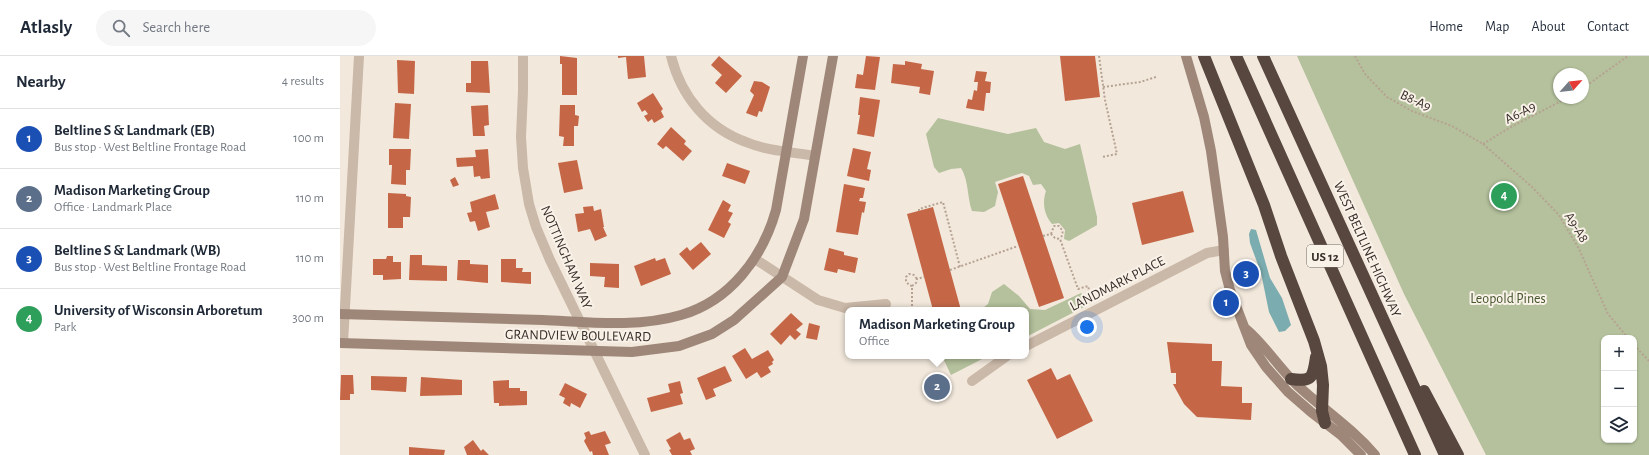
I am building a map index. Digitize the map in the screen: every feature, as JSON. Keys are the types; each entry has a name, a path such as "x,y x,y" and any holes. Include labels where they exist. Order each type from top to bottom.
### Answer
{"highway":[{"path":"1204,56 1264,205 1321,366 1323,385 1321,405 1325,422"},
{"name":"US 12","path":"1236,56 1415,455"},
{"name":"WEST BELTLINE HIGHWAY","path":"1264,56 1445,455"},
{"path":"1374,299 1458,455"},
{"path":"1291,379 1304,381 1313,374 1317,354"}],"street":[{"path":"341,343 359,56"},
{"name":"NOTTINGHAM WAY","path":"522,56 523,91 521,137 523,168 529,204 536,227 579,321 645,455"},
{"path":"671,56 674,70 685,94 705,117 728,134 746,143 815,156"},
{"name":"GRANDVIEW BOULEVARD","path":"342,314 631,323 682,315 699,308 722,293 746,272 755,259 770,230 803,56"},
{"name":"GRANDVIEW BOULEVARD","path":"341,343 632,352 660,350 712,334 734,320 782,277 793,252 804,219 833,56"},
{"path":"1186,56 1195,84 1209,144 1224,250 1225,271 1230,290 1251,345 1266,367 1288,392 1341,435 1361,455"},
{"name":"LANDMARK PLACE","path":"1029,344 1206,253 1224,250"},
{"path":"755,259 818,300 845,308"},
{"path":"855,307 886,304"},
{"path":"1246,329 1257,339 1291,379 1358,435 1375,455"},
{"path":"972,381 1003,359"}],"path":[{"path":"1099,56 1103,87 1117,154 1102,157"},
{"name":"B8-A9","path":"1356,56 1365,74 1387,97 1412,111 1452,126 1483,144"},
{"path":"1589,84 1628,56"},
{"path":"1103,87 1140,82 1156,77"},
{"name":"A6-A9","path":"1483,144 1508,128 1555,104"},
{"name":"A9-A8","path":"1483,144 1532,187 1558,215 1579,249 1608,314 1626,335"},
{"path":"919,211 919,209 943,202 960,267"},
{"path":"1051,234 1054,226 1059,226 1063,230 1063,234 1060,239 1078,289 1088,286 1091,298 1087,305 1090,313"},
{"path":"1043,236 1051,234"},
{"path":"1051,234 1055,238 1060,239"},
{"path":"950,270 1018,246"},
{"path":"912,286 908,285 906,277 910,274 914,275 917,279"},
{"path":"912,307 912,286 916,283 917,279 924,277"},
{"path":"1637,348 1649,361"}],"green space":[{"name":"Leopold Pines","path":"1297,56 1649,56 1649,455 1486,455 1404,294"},
{"path":"938,118 1008,134 1036,128 1044,142 1065,149 1080,144 1097,217 1097,225 1069,241 1064,239 1065,230 1059,223 1052,224 1047,216 1044,204 1046,191 1041,184 1033,185 1029,176 1022,173 995,182 998,192 995,206 984,212 972,211 967,184 961,168 951,169 939,173 934,167 926,134"},
{"path":"1004,284 1019,296 1028,307 984,307 988,304 992,292"},
{"path":"1081,293 1087,299 1084,307 1029,335 1029,308 1045,310"},
{"path":"943,359 982,359 951,375"}],"water":[{"path":"1251,229 1256,230 1270,278 1282,298 1291,325 1285,331 1279,332 1269,312 1261,273 1250,243 1249,234"}],"building":[{"path":"560,56 577,58 577,95 562,95 562,64 560,64"},
{"path":"618,56 644,56 646,77 628,79 626,57 618,58"},
{"path":"719,56 742,76 726,93 715,83 722,75 711,65"},
{"path":"866,56 880,57 875,90 855,88 857,74 863,75"},
{"path":"1060,56 1095,56 1100,97 1065,101"},
{"path":"397,60 415,61 414,94 398,93"},
{"path":"471,61 488,61 490,93 466,92 466,83 471,83"},
{"path":"905,61 922,64 921,69 934,71 930,95 919,93 920,87 891,83 893,64 905,65"},
{"path":"976,71 987,72 985,81 991,82 990,93 986,93 984,111 966,108 968,99 972,100 974,90 977,91 978,82 974,82"},
{"path":"754,81 762,82 770,87 762,112 759,111 757,117 746,113 754,95 750,91"},
{"path":"653,93 663,109 661,111 664,117 654,123 652,119 648,122 644,116 648,114 645,110 642,112 637,103"},
{"path":"860,97 880,100 874,137 857,134 860,115 858,115"},
{"path":"395,103 411,104 409,139 393,138"},
{"path":"488,105 489,125 484,126 485,136 473,136 471,106"},
{"path":"560,105 575,105 575,115 579,116 578,126 574,126 574,146 563,146 564,137 559,136"},
{"path":"671,127 686,141 684,144 692,151 683,161 666,146 663,149 657,144"},
{"path":"853,148 871,152 867,169 871,170 869,181 847,176"},
{"path":"389,149 411,149 410,170 406,170 406,185 391,184 392,165 389,165"},
{"path":"488,149 490,178 481,179 480,176 474,177 473,166 457,167 456,158 476,157 475,150"},
{"path":"577,160 583,189 564,193 558,163"},
{"path":"727,163 750,171 745,184 722,176"},
{"path":"1023,176 1064,298 1039,307 998,184"},
{"path":"455,177 459,185 453,187 450,180"},
{"path":"844,184 865,188 863,198 860,198 859,201 866,202 864,213 862,212 858,235 836,232"},
{"path":"1183,191 1194,232 1142,245 1132,203"},
{"path":"388,193 406,194 406,196 411,197 410,217 403,217 403,228 388,228"},
{"path":"495,194 499,209 486,212 490,227 478,231 475,221 470,222 467,213 472,212 470,202"},
{"path":"723,200 731,205 728,211 733,213 728,222 731,224 724,238 708,230"},
{"path":"593,206 594,211 601,209 603,227 607,236 595,241 590,229 578,232 575,214 584,213 583,207"},
{"path":"933,207 960,307 932,307 907,214"},
{"path":"701,242 711,254 693,270 679,254 687,247 690,251"},
{"path":"829,248 844,252 844,255 858,258 855,273 838,269 837,273 824,270"},
{"path":"410,255 422,255 422,265 447,266 447,281 409,280"},
{"path":"387,256 393,256 393,262 401,262 401,279 383,280 383,275 373,275 373,259 386,259"},
{"path":"655,258 656,261 665,258 671,274 641,286 634,266"},
{"path":"501,259 516,259 516,268 523,268 522,272 531,272 531,284 501,282"},
{"path":"458,260 470,260 470,264 488,265 488,283 457,280"},
{"path":"590,263 619,264 619,288 604,287 605,277 590,276"},
{"path":"791,313 803,324 796,330 801,334 795,340 790,335 781,345 770,334"},
{"path":"809,323 820,326 817,340 806,338"},
{"path":"1167,342 1212,344 1212,361 1222,361 1221,386 1242,387 1242,403 1252,403 1251,420 1197,417 1184,404 1173,384 1176,384 1176,373 1171,373"},
{"path":"745,348 752,359 768,350 774,360 772,362 773,364 768,367 771,372 761,378 757,372 746,379 732,356"},
{"path":"725,366 732,381 713,389 716,396 706,400 697,378"},
{"path":"1051,368 1057,380 1070,374 1093,421 1057,439 1027,380"},
{"path":"341,375 353,375 354,394 350,394 350,400 340,400"},
{"path":"371,376 407,377 406,392 371,390"},
{"path":"421,377 462,380 462,395 420,396"},
{"path":"509,380 509,388 520,388 520,391 527,391 527,405 499,406 499,403 494,403 493,381"},
{"path":"680,381 683,393 680,394 683,404 651,412 647,398 670,392 668,384"},
{"path":"565,383 587,394 580,408 571,403 570,407 563,403 565,398 559,395"},
{"path":"589,431 591,435 605,431 611,443 605,445 609,455 593,455 592,451 590,452 584,441 586,438 584,433"},
{"path":"680,432 684,440 690,438 695,449 690,451 692,455 672,455 669,450 671,449 666,440"},
{"path":"473,440 481,451 483,449 489,455 467,455 464,447"},
{"path":"409,447 445,450 444,455 409,455"}],"place":[{"name":"University of Wisconsin Arboretum","path":"1504,196"},
{"name":"Beltline S & Landmark (WB)","path":"1246,274"},
{"name":"Beltline S & Landmark (EB)","path":"1226,303"},
{"name":"Madison Marketing Group","path":"937,387"}]}
